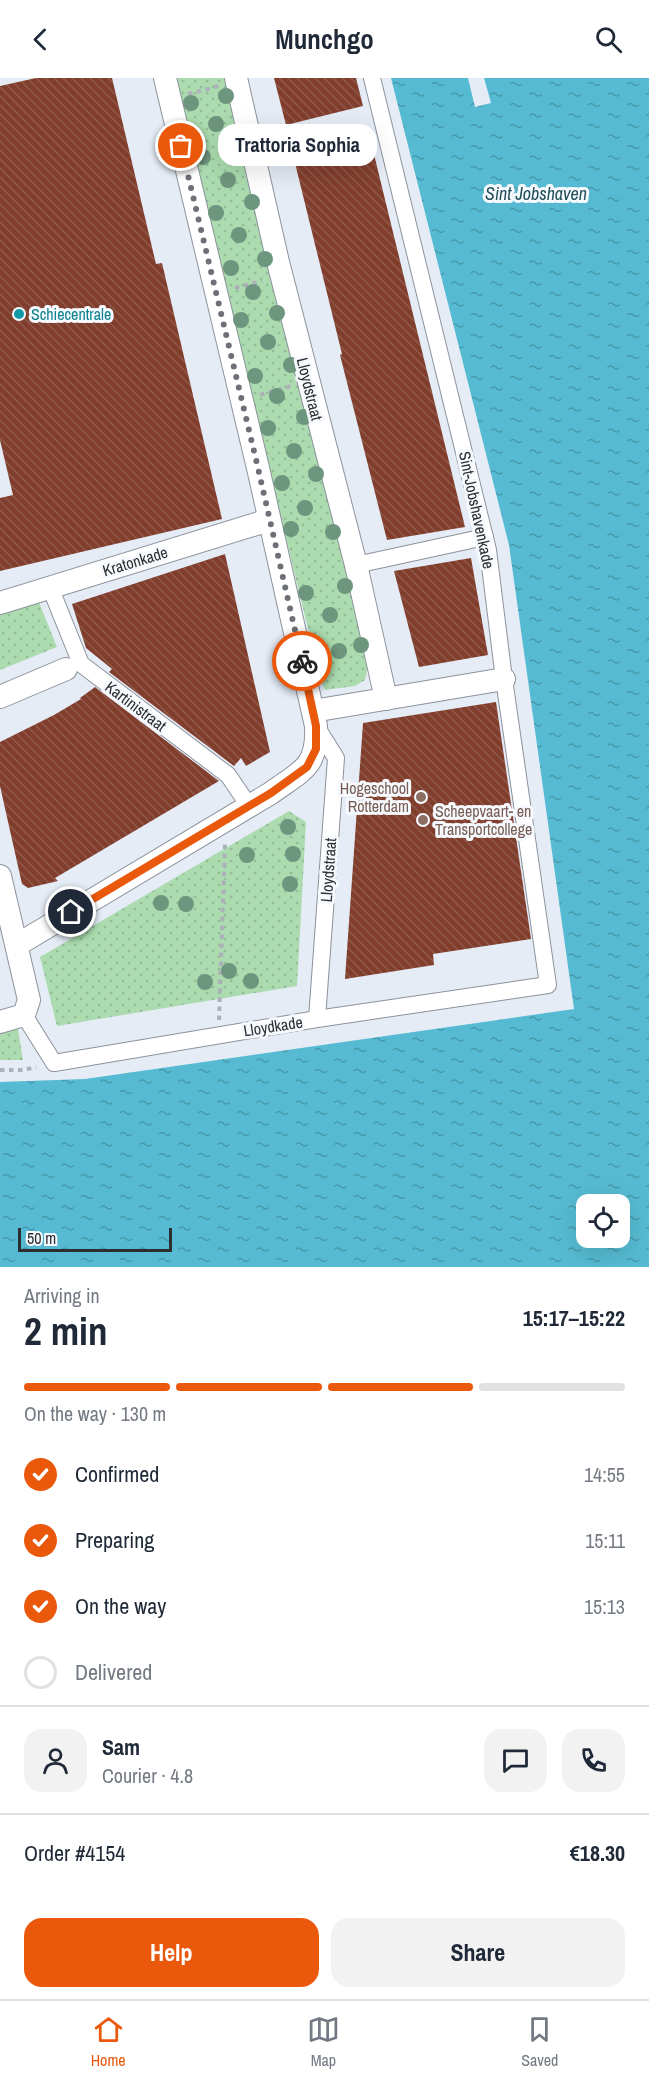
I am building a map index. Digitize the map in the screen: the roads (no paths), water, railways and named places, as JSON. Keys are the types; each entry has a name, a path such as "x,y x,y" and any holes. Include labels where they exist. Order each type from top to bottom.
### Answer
{"street":[{"name":"Sint-Jobshavenkade","path":"372,78 485,537 548,985"},
{"name":"Lloydstraat","path":"236,80 282,276 356,566 386,699"},
{"name":"Lloydstraat","path":"17,945 249,806 307,767 316,749 315,719 168,88"},
{"name":"Kratonkade","path":"0,603 269,520"},
{"path":"356,566 485,537"},
{"name":"Kartinistraat","path":"50,587 81,664 228,775 249,806"},
{"path":"0,697 66,669"},
{"path":"315,719 386,699 504,680"},
{"name":"Lloydstraat","path":"315,719 336,758 317,1019"},
{"path":"0,876 29,1000 24,1015 0,1022"},
{"name":"Lloydkade","path":"24,1015 54,1062 317,1019 548,985"}],"water":[{"name":"Sint Jobshaven","path":"391,78 649,78 649,1267 0,1267 0,1082 85,1079 574,1009 509,545"}],"place":[{"name":"Trattoria Sophia","path":"181,146"},
{"name":"Schiecentrale","path":"19,314"},
{"name":"Hogeschool Rotterdam","path":"421,797"},
{"name":"Scheepvaart- en Transportcollege","path":"423,820"}]}
